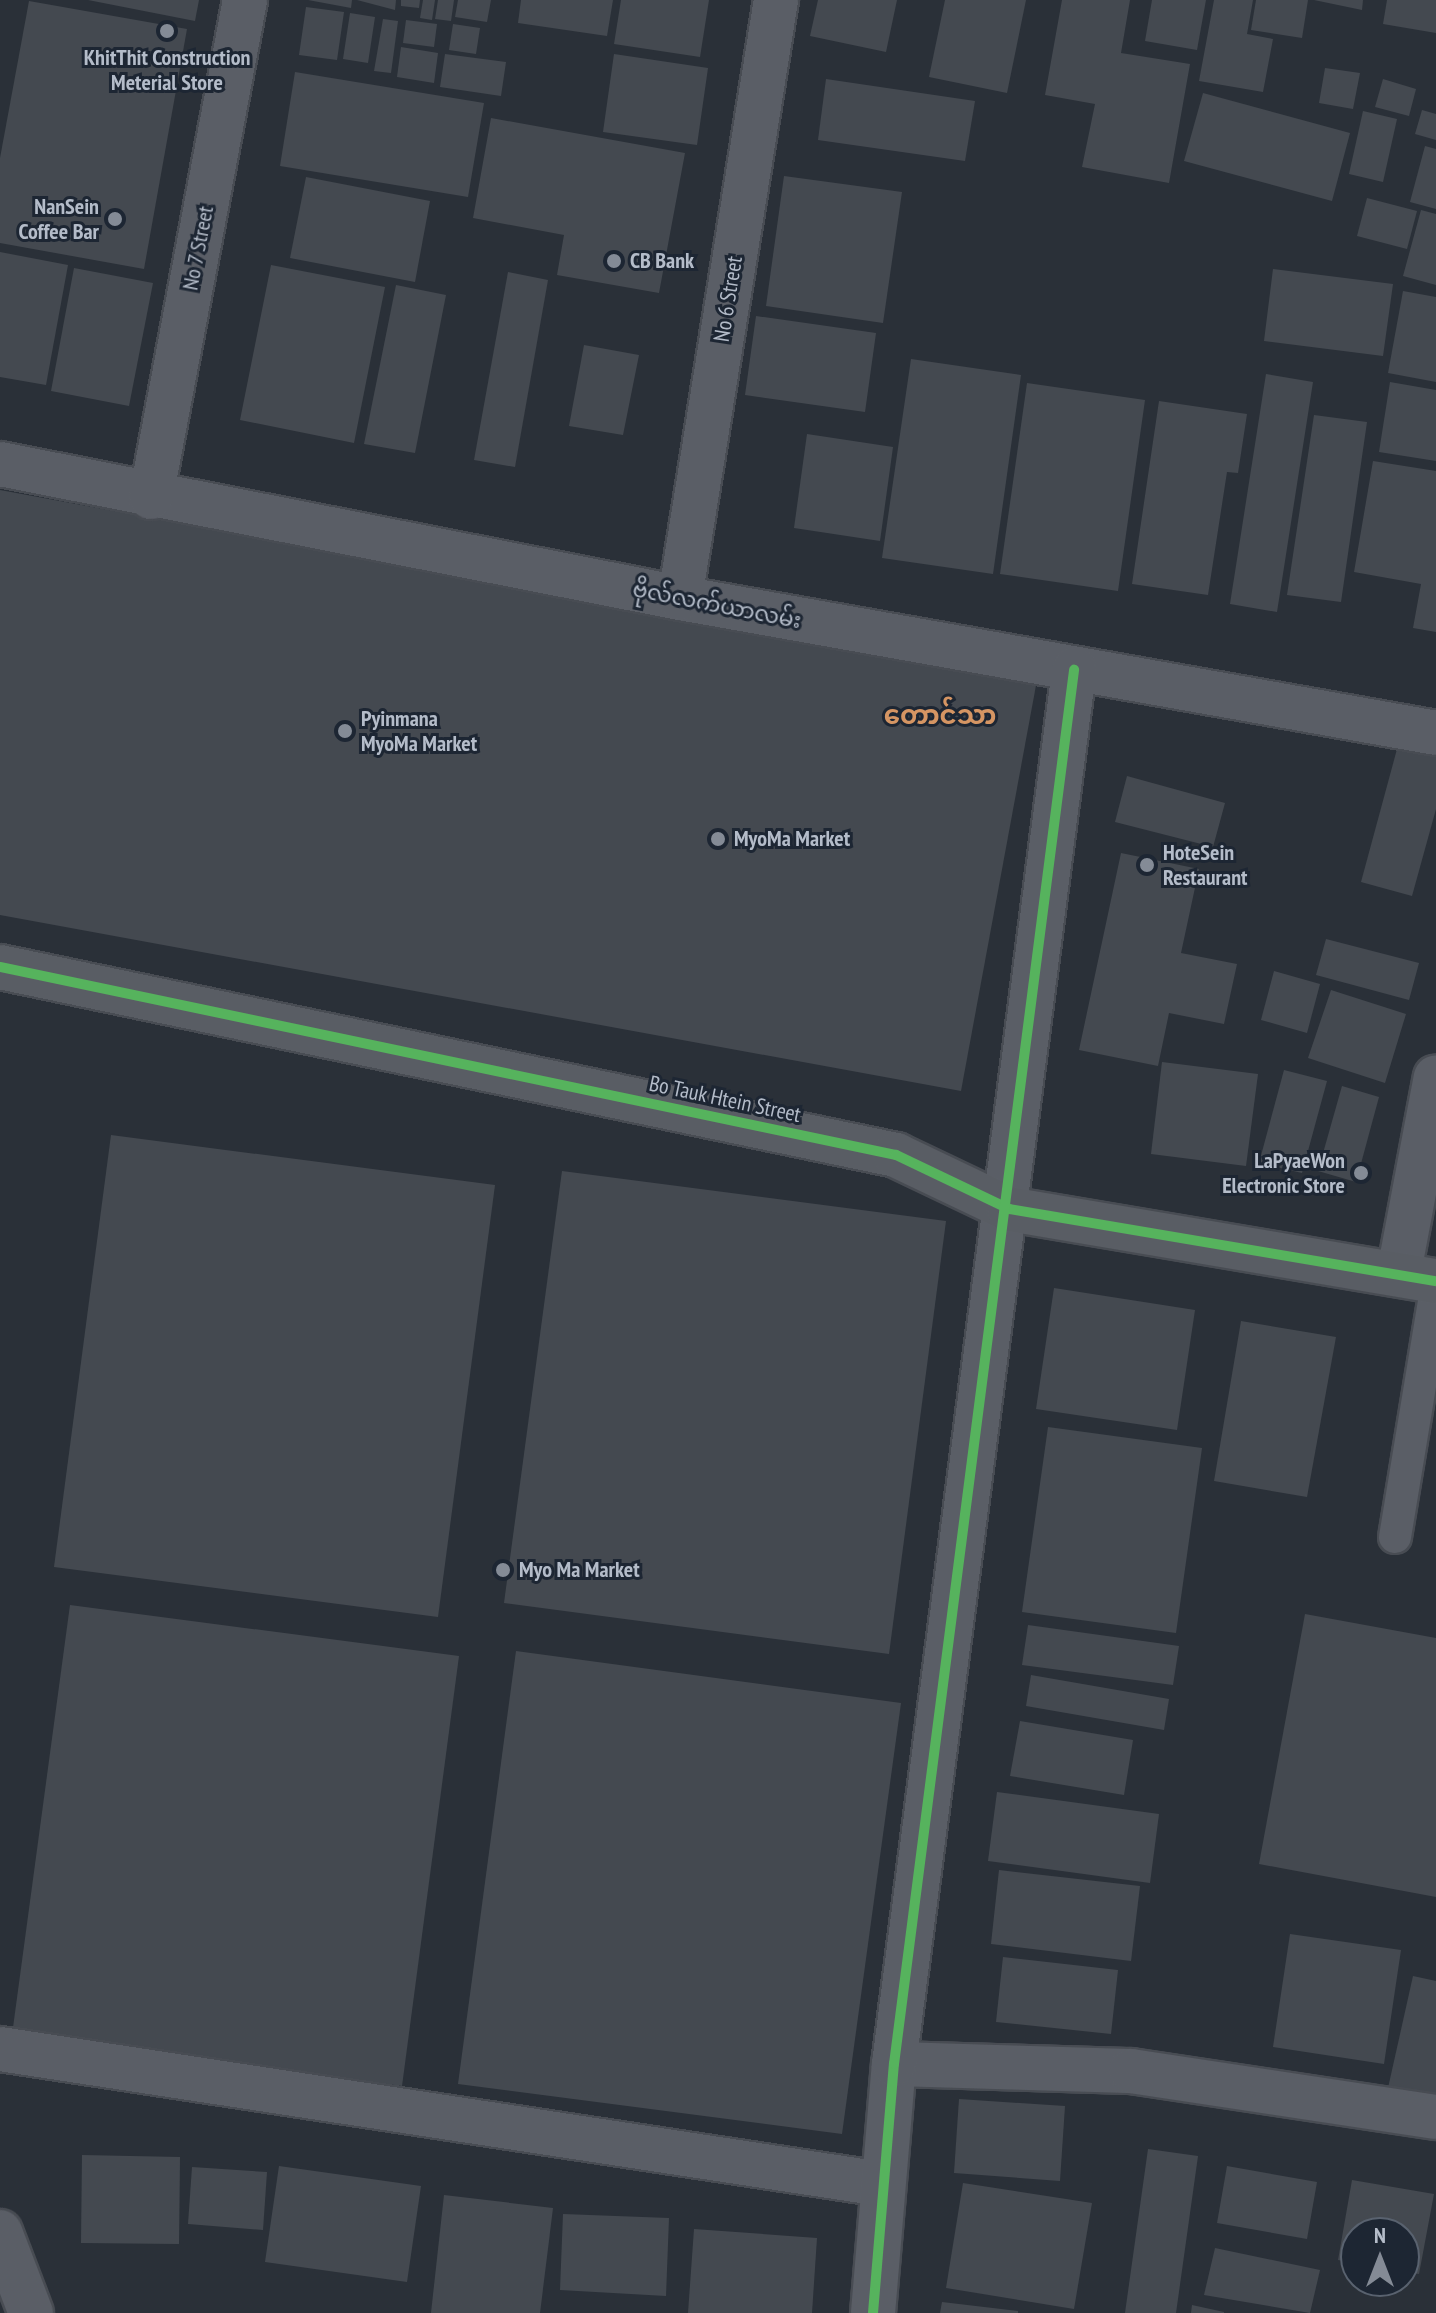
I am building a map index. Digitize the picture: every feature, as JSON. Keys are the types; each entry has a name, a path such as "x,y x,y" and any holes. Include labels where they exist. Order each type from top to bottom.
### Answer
{"street":[{"name":"No 7 Street","path":"151,497 245,0"},
{"name":"No 6 Street","path":"680,598 776,0"},
{"name":"ဗိုလ်လက်ယာလမ်း","path":"0,464 151,497 680,598 1436,733"},
{"path":"873,2313 881,2184 894,2064 983,1354 1009,1209 1074,670"},
{"name":"Bo Tauk Htein Street","path":"0,967 896,1155 1009,1209 1424,1281"},
{"path":"1424,1281 1436,1077"},
{"path":"0,2049 881,2184"},
{"path":"894,2064 1131,2071 1436,2117"},
{"path":"0,2232 31,2313"}],"lane":[{"path":"1395,1537 1424,1281"}],"building":[{"path":"88,0 199,0 195,21"},
{"path":"308,0 352,0 351,8"},
{"path":"357,0 396,0 395,10"},
{"path":"401,0 420,0 419,8 401,6"},
{"path":"423,0 435,0 432,20 420,18"},
{"path":"438,0 454,0 451,21 435,19"},
{"path":"458,0 491,0 487,22 455,17"},
{"path":"521,0 613,0 607,36 518,23"},
{"path":"621,0 709,0 700,57 614,44"},
{"path":"818,0 897,0 886,52 810,36"},
{"path":"945,0 1026,0 1007,93 929,77"},
{"path":"1062,0 1130,0 1121,53 1190,64 1169,183 1082,167 1095,104 1045,95"},
{"path":"1152,0 1206,0 1197,50 1145,41"},
{"path":"1214,0 1253,0 1247,34 1273,39 1263,92 1199,81"},
{"path":"1256,0 1308,0 1302,38 1251,30"},
{"path":"1314,0 1363,0 1362,10"},
{"path":"1387,0 1436,0 1436,33 1383,24"},
{"path":"29,1 187,29 144,269 0,243 0,158"},
{"path":"306,7 344,12 337,60 299,55"},
{"path":"350,13 375,17 368,63 343,59"},
{"path":"383,19 398,21 391,73 374,71"},
{"path":"406,20 437,24 434,47 403,43"},
{"path":"453,24 480,28 476,54 449,50"},
{"path":"401,47 438,53 434,83 397,77"},
{"path":"445,54 506,62 501,96 440,87"},
{"path":"614,54 708,68 697,145 603,132"},
{"path":"1325,68 1360,73 1353,109 1319,103"},
{"path":"295,72 484,103 468,197 280,166"},
{"path":"826,79 975,101 965,161 818,140"},
{"path":"1383,79 1416,89 1409,116 1375,107"},
{"path":"1203,93 1350,133 1332,201 1184,161"},
{"path":"1422,110 1436,114 1436,140 1415,134"},
{"path":"1363,111 1397,119 1383,182 1349,174"},
{"path":"491,118 685,153 659,293 557,275 564,235 473,218"},
{"path":"1425,146 1436,149 1436,209 1410,202"},
{"path":"784,176 902,192 883,323 766,306"},
{"path":"306,177 430,201 415,282 290,258"},
{"path":"1367,198 1417,211 1407,249 1357,236"},
{"path":"1421,210 1436,214 1436,285 1403,276"},
{"path":"0,252 68,265 46,385 0,377"},
{"path":"271,265 385,287 354,443 240,420"},
{"path":"74,268 153,283 129,406 51,391"},
{"path":"1273,269 1393,284 1383,356 1264,341"},
{"path":"508,272 548,280 515,467 474,460"},
{"path":"396,285 446,295 415,453 364,444"},
{"path":"1403,291 1436,297 1436,382 1388,373"},
{"path":"756,316 876,333 865,412 745,395"},
{"path":"584,345 639,355 623,435 569,426"},
{"path":"911,359 1021,375 993,574 882,558"},
{"path":"1266,374 1313,382 1277,612 1230,604"},
{"path":"1390,382 1436,390 1436,461 1379,452"},
{"path":"1027,383 1145,400 1118,591 1000,574"},
{"path":"1159,401 1247,414 1238,473 1227,472 1208,595 1132,584"},
{"path":"1314,415 1367,422 1341,602 1287,595"},
{"path":"807,434 893,447 880,541 794,528"},
{"path":"1373,461 1436,471 1436,632 1413,628 1421,584 1354,572"},
{"path":"0,490 1037,680 961,1091 0,915"},
{"path":"1400,738 1436,747 1436,809 1412,896 1361,882"},
{"path":"1127,776 1225,803 1213,847 1115,822"},
{"path":"1121,853 1199,869 1181,953 1237,964 1224,1024 1169,1013 1158,1066 1079,1050"},
{"path":"1326,939 1419,963 1409,1000 1316,975"},
{"path":"1274,971 1320,984 1307,1033 1261,1020"},
{"path":"1331,990 1406,1014 1385,1083 1308,1058"},
{"path":"1162,1062 1258,1074 1246,1166 1151,1154"},
{"path":"1284,1070 1327,1081 1302,1173 1259,1163"},
{"path":"1342,1086 1379,1097 1356,1182 1318,1171"},
{"path":"111,1135 495,1185 438,1617 54,1567"},
{"path":"562,1171 946,1221 889,1654 504,1603"},
{"path":"1054,1288 1195,1310 1177,1430 1036,1409"},
{"path":"1241,1321 1336,1337 1307,1497 1214,1481"},
{"path":"1048,1427 1202,1448 1176,1633 1022,1612"},
{"path":"70,1605 459,1656 402,2086 12,2035"},
{"path":"1305,1614 1436,1638 1436,1897 1259,1864"},
{"path":"1028,1625 1179,1646 1173,1685 1022,1665"},
{"path":"516,1651 901,1703 842,2134 458,2084"},
{"path":"1031,1675 1169,1699 1164,1730 1026,1706"},
{"path":"1020,1721 1133,1740 1124,1795 1010,1776"},
{"path":"997,1792 1159,1814 1150,1883 988,1861"},
{"path":"999,1870 1140,1886 1131,1961 991,1944"},
{"path":"1290,1934 1401,1950 1384,2064 1273,2047"},
{"path":"1003,1957 1118,1970 1111,2034 996,2022"},
{"path":"1413,1976 1436,1981 1436,2105 1386,2097"},
{"path":"959,2099 1065,2106 1060,2181 954,2173"},
{"path":"1148,2149 1198,2156 1176,2313 1125,2313"},
{"path":"82,2155 180,2157 179,2244 81,2243"},
{"path":"279,2166 421,2186 407,2282 265,2262"},
{"path":"1227,2166 1317,2182 1307,2239 1217,2223"},
{"path":"192,2167 267,2172 263,2230 188,2224"},
{"path":"1352,2180 1434,2194 1420,2269 1420,2217 1346,2217"},
{"path":"963,2183 1092,2203 1074,2309 946,2288"},
{"path":"444,2195 553,2208 540,2313 431,2313"},
{"path":"563,2214 669,2218 666,2296 560,2290"},
{"path":"694,2229 817,2238 812,2313 688,2313"},
{"path":"1215,2248 1320,2270 1310,2313 1204,2295"},
{"path":"942,2302 1018,2311 1018,2313 940,2313"},
{"path":"1192,2305 1224,2312 1224,2313 1191,2313"}],"cycle path":[{"path":"873,2313 894,2064 1074,670"},
{"path":"0,967 896,1155 1009,1209 1436,1281"}],"place":[{"name":"KhitThit Construction Meterial Store","path":"167,31"},
{"name":"NanSein Coffee Bar","path":"115,219"},
{"name":"CB Bank","path":"614,261"},
{"name":"Pyinmana MyoMa Market","path":"345,731"},
{"name":"MyoMa Market","path":"718,839"},
{"name":"HoteSein Restaurant","path":"1147,865"},
{"name":"LaPyaeWon Electronic Store","path":"1361,1173"},
{"name":"Myo Ma Market","path":"503,1570"}],"district":[{"name":"တောင်သာ","path":"940,715"}]}
